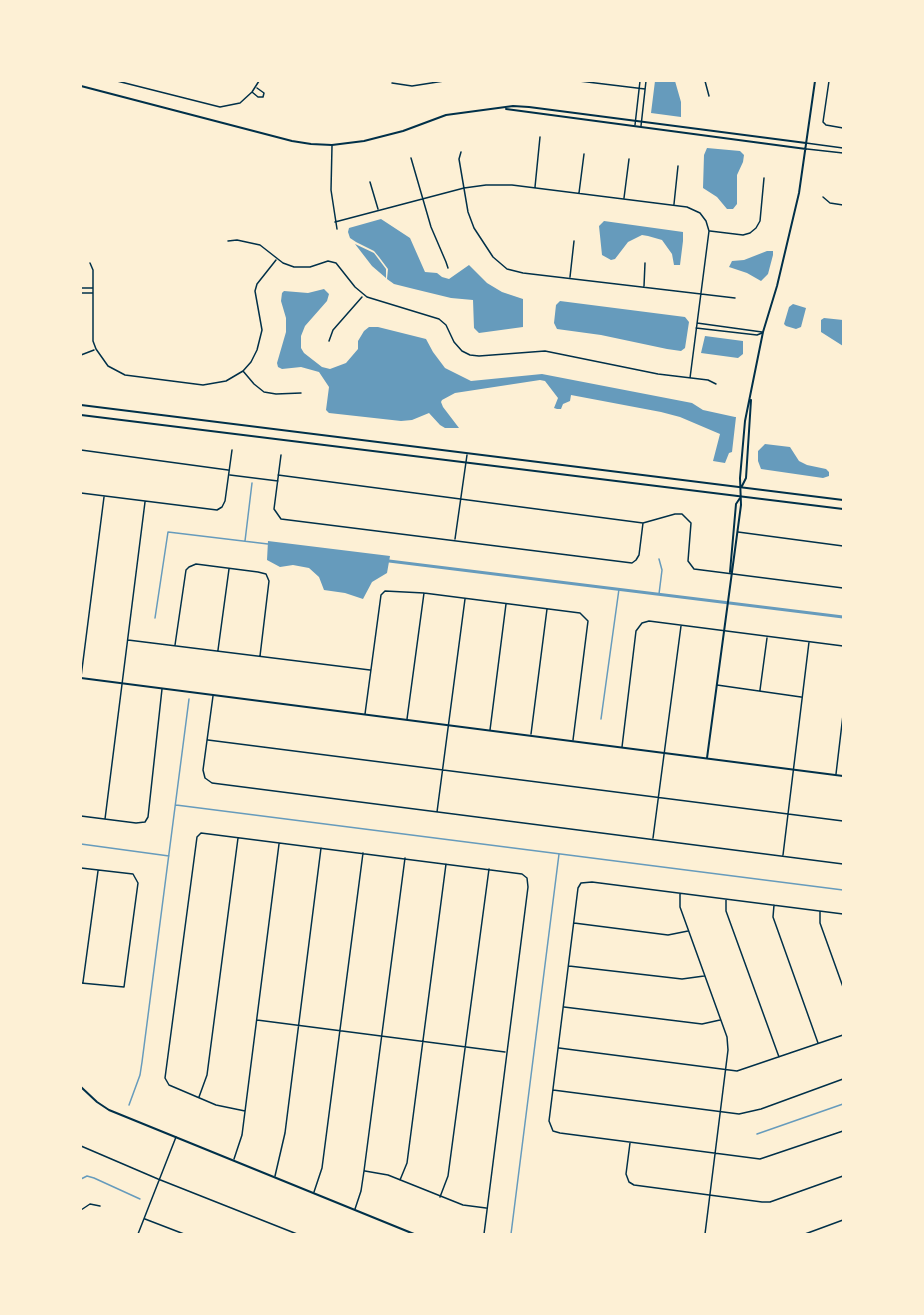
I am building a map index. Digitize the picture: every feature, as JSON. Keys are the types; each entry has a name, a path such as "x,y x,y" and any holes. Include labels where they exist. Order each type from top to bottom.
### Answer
{"street":[{"path":"117,81 220,107 240,103 252,92 259,81"},
{"path":"392,83 412,86 444,81"},
{"path":"579,81 645,89"},
{"path":"635,124 640,81"},
{"path":"641,125 646,81"},
{"path":"705,81 710,96"},
{"path":"706,759 738,532 742,486 746,478 751,397 763,332 793,224 806,149 814,81"},
{"path":"829,81 824,124 843,128"},
{"path":"81,86 292,141 332,145 384,137 446,115 501,108 843,153"},
{"path":"252,92 260,98 263,96 264,93 256,87"},
{"path":"641,125 843,148"},
{"path":"534,188 540,137"},
{"path":"332,145 331,190 337,228"},
{"path":"461,152 459,159 468,212 480,240 493,257 507,269 523,273 735,297"},
{"path":"579,194 584,154"},
{"path":"411,158 431,227 448,268"},
{"path":"624,199 629,159"},
{"path":"674,205 678,166"},
{"path":"709,231 743,235 756,228 760,221 764,178"},
{"path":"370,182 378,210"},
{"path":"335,222 464,188 512,185 687,207 700,213 709,231 690,378"},
{"path":"823,197 830,203 843,205"},
{"path":"228,241 253,243 266,249 276,259 294,267 310,267 328,261 336,263 364,295 378,302 439,319 446,325 454,342 462,351 470,355 545,351 658,374 708,380 716,384"},
{"path":"570,278 574,241"},
{"path":"90,263 93,270 93,328 96,349 108,366 115,371 135,377 203,385 226,381 243,371 251,362 262,330 255,291 257,284 276,259"},
{"path":"644,287 645,263"},
{"path":"81,288 93,288"},
{"path":"81,293 93,294"},
{"path":"329,340 333,330 364,295"},
{"path":"697,323 763,332"},
{"path":"696,328 757,335 763,332"},
{"path":"81,355 96,349"},
{"path":"243,371 264,392 301,393"},
{"path":"81,405 843,500"},
{"path":"81,415 843,509"},
{"path":"81,450 229,470"},
{"path":"81,493 214,510 222,507 225,501 232,450"},
{"path":"455,540 467,453"},
{"path":"281,455 274,509 281,519 632,563 639,555 644,523"},
{"path":"229,475 278,481"},
{"path":"278,475 644,523 682,514 691,523 688,561 694,569 843,588"},
{"path":"731,574 736,504 741,495"},
{"path":"104,496 81,678 843,776"},
{"path":"105,819 145,502"},
{"path":"738,532 843,546"},
{"path":"175,646 186,570 196,564 266,574 269,581 260,656"},
{"path":"218,651 229,568"},
{"path":"365,715 381,595 385,591 424,593 580,613 585,616 588,621 573,741"},
{"path":"407,720 424,593"},
{"path":"437,812 465,599"},
{"path":"490,730 506,604"},
{"path":"531,735 547,609"},
{"path":"622,748 636,631 640,624 649,621 843,646"},
{"path":"653,839 681,625"},
{"path":"760,691 767,636"},
{"path":"128,640 370,670"},
{"path":"782,856 810,642"},
{"path":"716,685 802,697"},
{"path":"81,816 136,823 145,822 148,817 162,689"},
{"path":"213,695 203,770 206,778 216,784 843,864"},
{"path":"836,775 843,715"},
{"path":"208,740 843,821"},
{"path":"245,1111 224,1108 198,1098 169,1085 165,1078 197,837 201,833 520,873 527,878 528,887 484,1234"},
{"path":"198,1098 207,1076 238,837"},
{"path":"233,1160 241,1141 279,843"},
{"path":"275,1176 285,1133 321,848"},
{"path":"314,1193 322,1168 363,853"},
{"path":"355,1209 362,1191 405,858"},
{"path":"400,1180 407,1163 446,864"},
{"path":"81,868 133,874 138,883 124,987 82,983 98,870"},
{"path":"440,1197 448,1176 489,869"},
{"path":"843,914 587,881 581,883 578,888 549,1124 553,1131 560,1133 760,1159 843,1131"},
{"path":"680,894 680,907 721,1020 728,1050 705,1234"},
{"path":"726,900 726,911 779,1057"},
{"path":"774,905 773,917 818,1043"},
{"path":"820,912 820,923 843,987"},
{"path":"574,923 669,935 689,931"},
{"path":"569,966 682,979 704,976"},
{"path":"564,1007 702,1024 721,1020"},
{"path":"256,1020 506,1052"},
{"path":"558,1048 739,1071 843,1035"},
{"path":"552,1090 739,1114 752,1112 843,1079"},
{"path":"81,1087 109,1110 414,1234"},
{"path":"138,1234 176,1137"},
{"path":"630,1142 626,1174 631,1184 770,1202 843,1176"},
{"path":"81,1146 297,1234"},
{"path":"364,1171 384,1174 463,1206 487,1209"},
{"path":"81,1210 90,1204 100,1206"},
{"path":"144,1218 183,1234"},
{"path":"805,1234 843,1220"}],"water":[{"path":"655,81 675,81 681,102 681,117 651,113"},
{"path":"707,148 740,151 744,155 737,175 737,204 733,209 727,209 717,197 703,188 704,155"},
{"path":"381,219 410,238 425,272 437,273 449,279 469,265 487,283 502,292 523,299 523,327 479,333 474,328 473,300 451,298 414,289 394,284 387,279 388,269 379,257 374,251 350,238 348,232 349,228"},
{"path":"604,221 683,232 680,265 674,265 672,254 662,240 642,235 628,242 615,259 611,260 602,255 599,226"},
{"path":"355,244 374,253 386,269 386,278 372,266"},
{"path":"773,251 773,255 768,274 761,281 729,267 732,261 744,260"},
{"path":"324,289 329,294 327,301 305,326 301,336 301,348 304,353 322,367 330,369 346,363 358,349 358,341 364,331 369,327 378,327 426,339 445,368 471,381 542,374 692,403 703,410 736,417 732,452 729,453 725,463 713,461 720,434 680,417 661,412 571,395 570,401 563,404 561,409 554,408 558,398 545,381 540,380 455,393 442,400 443,407 459,428 445,428 429,413 412,420 401,421 329,413 326,410 329,387 319,372 301,367 282,369 277,363 286,332 286,318 281,301 282,293 284,291 308,293"},
{"path":"560,301 685,317 689,322 685,348 681,351 667,349 601,335 557,329 554,323 556,305"},
{"path":"793,304 806,308 801,327 796,329 784,324 789,307"},
{"path":"824,318 843,320 843,346 821,332 821,320"},
{"path":"705,336 743,341 743,354 738,358 701,353"},
{"path":"765,444 790,447 799,461 826,469 829,476 823,478 761,469 758,451"},
{"path":"268,541 390,556 387,573 372,582 363,599 324,590 319,577 309,568 293,565 280,567 267,560"}],"waterway":[{"path":"245,541 252,483"},
{"path":"155,618 168,532 268,544"},
{"path":"659,559 662,570 659,594"},
{"path":"389,561 843,617"},
{"path":"601,719 619,589"},
{"path":"129,1105 140,1075 142,1062 189,699"},
{"path":"176,805 843,890"},
{"path":"81,844 169,856"},
{"path":"511,1234 559,854"},
{"path":"757,1134 843,1104"},
{"path":"81,1179 87,1176 94,1178 140,1199"}]}
